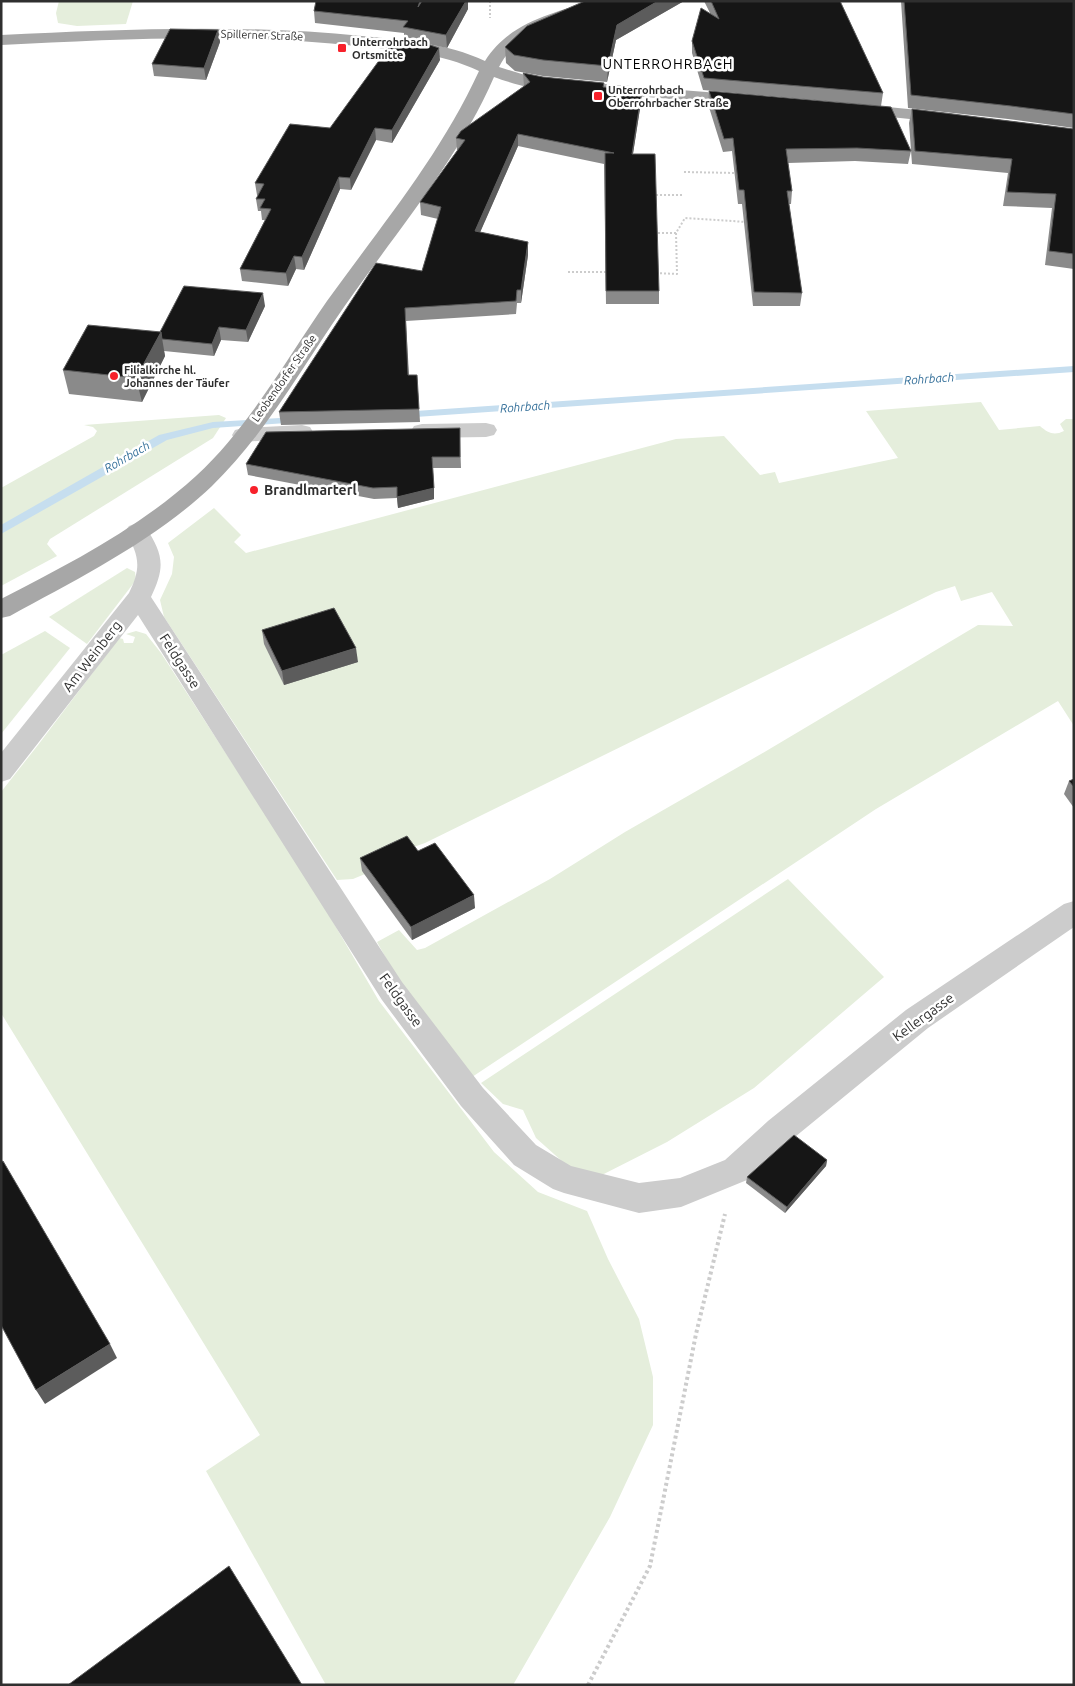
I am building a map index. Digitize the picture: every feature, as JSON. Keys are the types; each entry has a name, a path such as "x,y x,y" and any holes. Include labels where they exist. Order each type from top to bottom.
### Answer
{"main road":[{"name":"Leobendorfer Straße","path":"1,610 64,576 137,531 196,488 225,459 263,409 434,167 474,102 499,52 508,42 534,28 614,1"},
{"name":"Spillerner Straße","path":"1,40 95,35 197,33 311,37 433,51 457,56 521,80 572,86"},
{"path":"592,88 760,101"},
{"path":"839,108 970,120"}],"street":[{"path":"398,431 486,430"},
{"path":"245,432 320,432"},
{"name":"Am Weinberg","path":"1,772 139,597 148,578 151,562 148,550 137,531"},
{"name":"Feldgasse","path":"139,597 392,991 472,1097 524,1155 564,1180 639,1198 682,1192 736,1170 779,1131"},
{"name":"Kellergasse","path":"779,1131 917,1019 1074,912"}],"path":[{"path":"684,172 718,174 743,172"},
{"path":"656,195 683,195"},
{"path":"648,273 677,274 676,233 685,218 708,218 721,222 756,222"},
{"path":"652,233 676,233"},
{"path":"568,272 608,272"},
{"path":"588,1685 650,1566 696,1334 736,1170"}],"green space":[{"path":"59,1 133,1 126,24 77,26 58,23 56,13"},
{"path":"981,402 999,430 1040,426 1048,432 1057,433 1064,431 1060,424 1066,419 1074,419 1074,726 1058,701 876,809 466,1081 407,996 377,942 399,930 417,950 425,948 550,879 625,832 761,754 978,625 1013,626 992,592 961,601 955,586 936,592 425,843 362,871 365,874 353,879 337,880 164,617 160,600 172,574 174,557 168,543 214,508 241,535 234,542 246,553 676,439 724,436 760,475 775,472 779,483 898,458 866,411"},
{"path":"219,415 226,418 213,438 50,539 47,544 57,556 1,586 1,488 94,436 97,431 93,427 84,425"},
{"path":"127,568 135,572 136,580 87,644 49,617"},
{"path":"45,631 70,648 1,734 1,655"},
{"path":"136,631 146,634 161,653 315,891 379,1001 494,1152 538,1192 587,1211 608,1259 639,1319 653,1377 653,1425 610,1517 513,1685 326,1685 206,1471 260,1435 1,1013 1,792 119,638 123,639 124,643 133,643 135,637 126,634"},
{"path":"788,879 884,977 754,1088 667,1142 592,1180 573,1171 536,1138 523,1110 503,1104 481,1083"}],"building":[{"path":"316,1 420,1 418,7 422,1 466,1 446,35 403,27 408,21 314,11"},
{"path":"585,1 658,1 617,25 608,66 543,60 514,55 505,47 527,26"},
{"path":"711,1 840,1 883,93 704,78 692,41 701,8 719,19"},
{"path":"904,1 1074,1 1074,114 911,95"},
{"path":"170,29 218,30 204,68 152,64"},
{"path":"394,40 439,48 392,130 375,128 350,178 339,177 302,257 294,256 286,273 240,269 271,209 260,208 265,199 256,199 264,184 255,183 290,124 330,128"},
{"path":"523,73 543,77 604,83 603,87 642,90 632,154 655,154 659,291 606,291 605,153 614,153 518,134 475,231 528,242 521,290 517,290 516,301 405,308 408,375 417,375 419,409 279,412 376,263 422,271 441,207 420,202 465,140 456,138 461,131 530,82"},
{"path":"709,91 891,107 911,151 857,148 786,149 792,191 787,191 802,293 754,292 744,190 739,190 733,138 724,139"},
{"path":"912,109 1074,129 1074,254 1049,251 1056,194 1007,192 1012,159 915,151"},
{"path":"184,286 263,293 246,330 219,327 212,344 162,339 160,332"},
{"path":"88,325 161,332 136,378 63,370"},
{"path":"460,428 460,457 432,457 434,488 397,497 397,487 373,488 246,464 266,432"},
{"path":"334,608 356,648 282,671 262,630"},
{"path":"1074,779 1074,787 1069,781"},
{"path":"407,836 418,851 435,843 474,895 411,927 360,858"},
{"path":"794,1135 827,1160 787,1207 747,1177"},
{"path":"3,1161 110,1344 36,1390 1,1325 1,1162"},
{"path":"229,1566 302,1685 68,1685"}],"waterway":[{"name":"Rohrbach","path":"401,415 1074,369"},
{"name":"Rohrbach","path":"1,530 163,437 213,425 297,420"}],"place":[{"name":"Unterrohrbach Ortsmitte","path":"342,48"},
{"name":"Unterrohrbach Oberrohrbacher Straße","path":"598,96"},
{"name":"Filialkirche hl. Johannes der Täufer","path":"114,376"},
{"name":"Brandlmarterl","path":"254,490"}],"district":[{"name":"UNTERROHRBACH","path":"668,64"}]}
